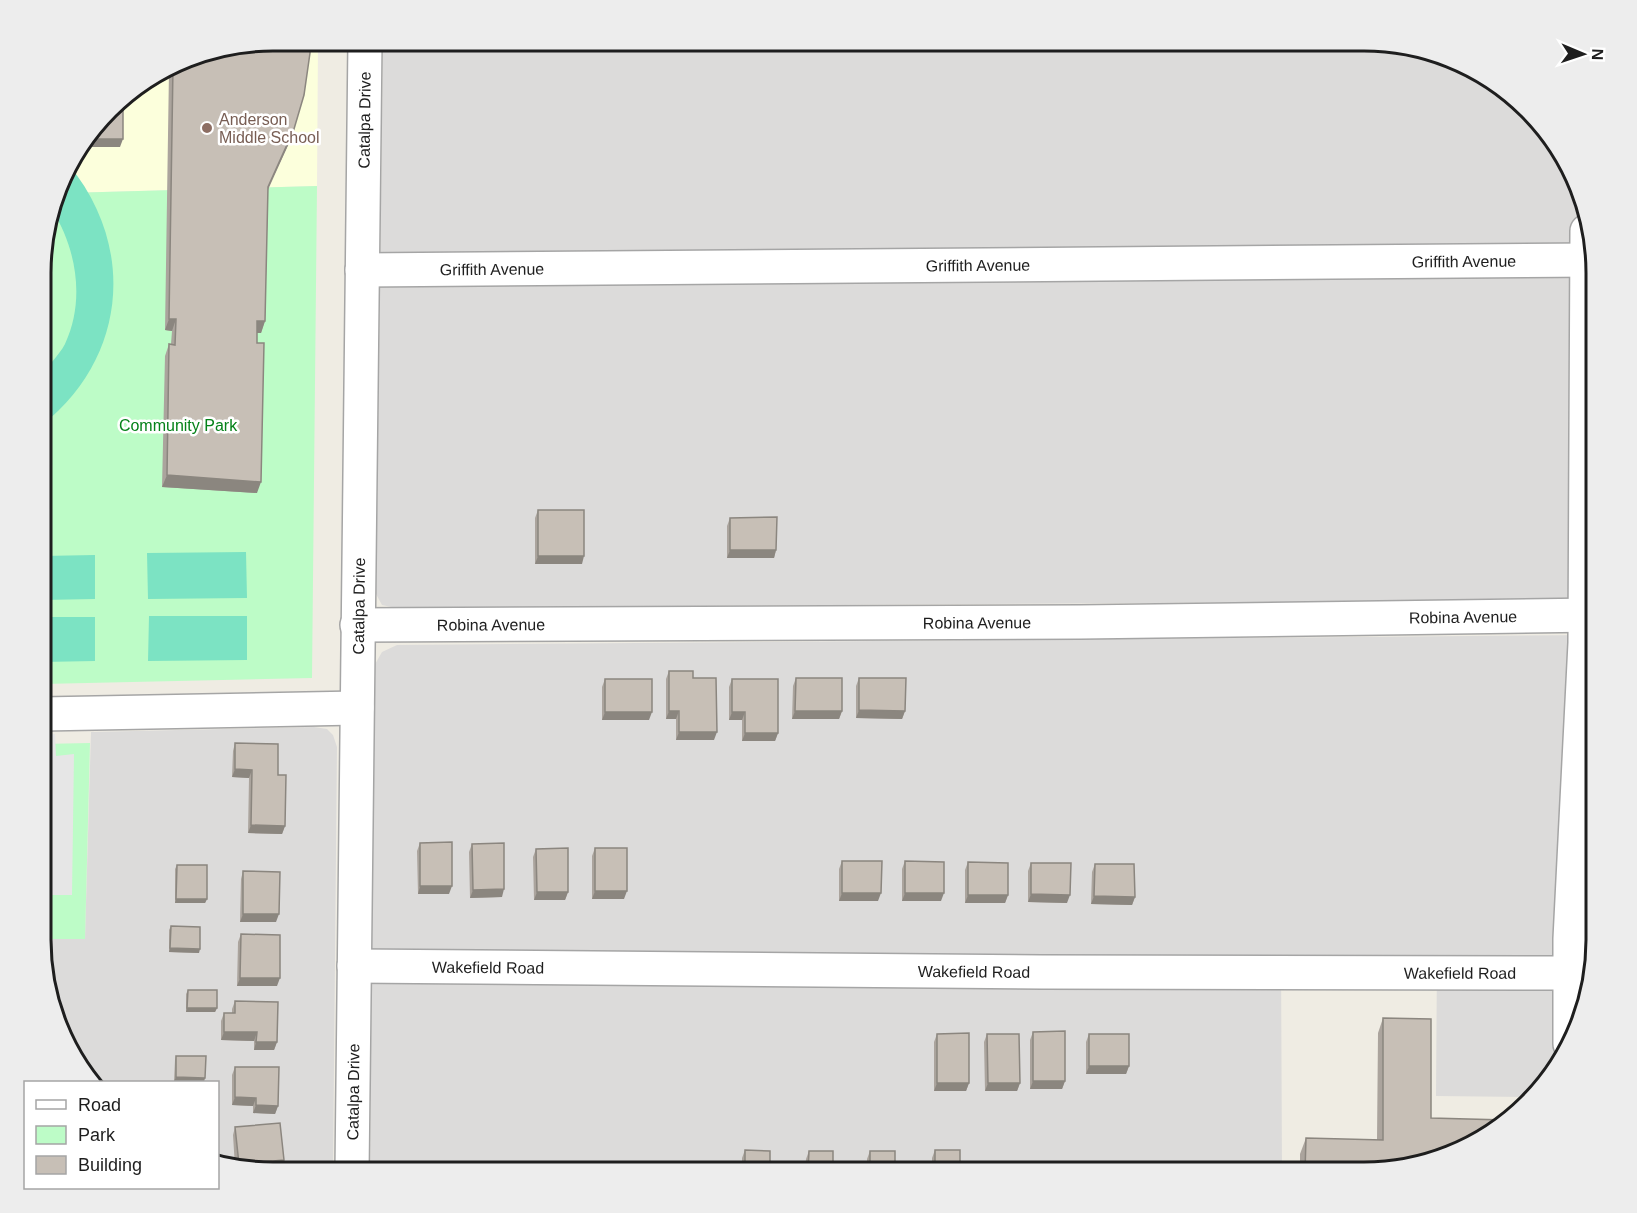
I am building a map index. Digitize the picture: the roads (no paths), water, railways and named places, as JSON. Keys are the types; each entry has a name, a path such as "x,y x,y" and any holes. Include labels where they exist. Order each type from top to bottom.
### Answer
{"street":[{"name":"Catalpa Drive","path":"352,1162 365,51"},
{"name":"Griffith Avenue","path":"362,270 1585,250"},
{"name":"Robina Avenue","path":"357,626 1080,622 1586,615"},
{"path":"51,714 357,708"},
{"path":"1576,1002 1581,973 1586,794"},
{"name":"Wakefield Road","path":"354,966 1042,972 1581,973"}],"place":[{"name":"Anderson Middle School","path":"207,128"}],"park label":[{"name":"Community Park","path":"178,425"}]}
